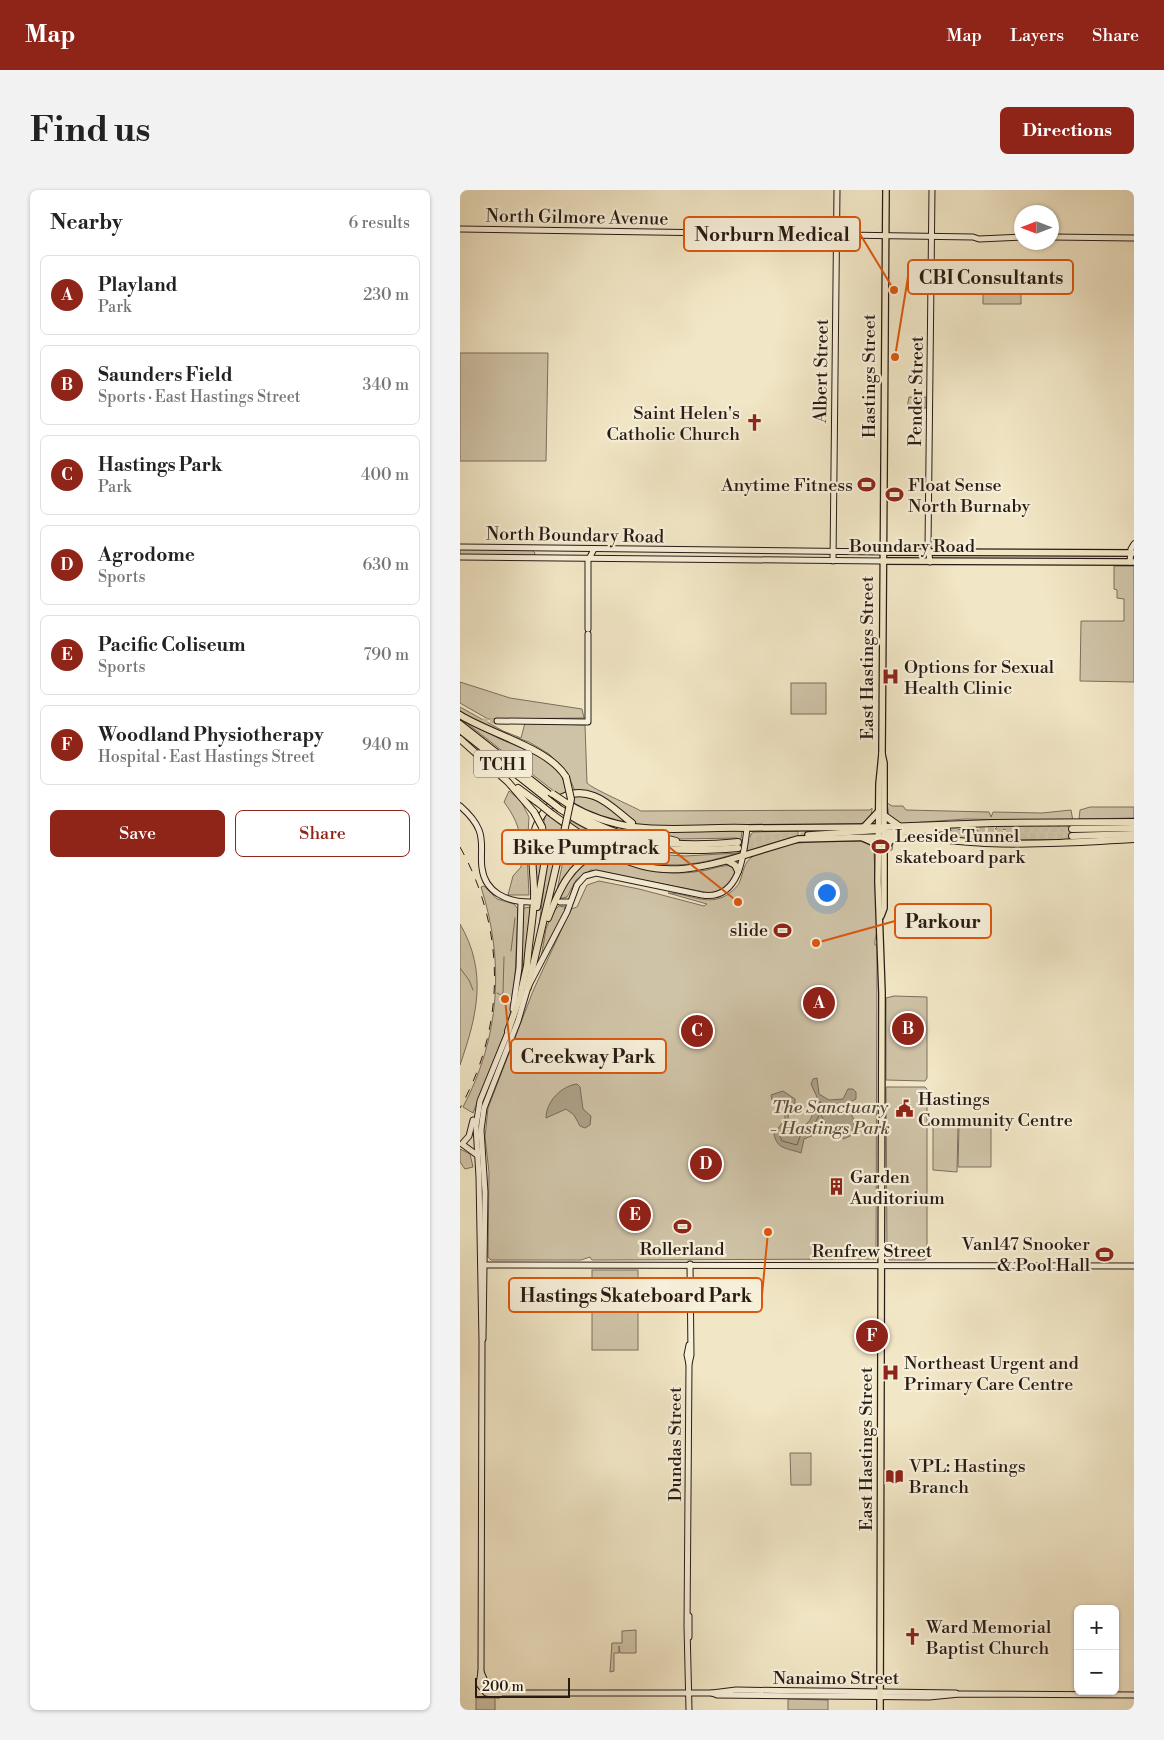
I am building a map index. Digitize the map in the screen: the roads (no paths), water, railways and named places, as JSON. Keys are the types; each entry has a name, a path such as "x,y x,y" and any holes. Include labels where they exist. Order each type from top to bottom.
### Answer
{"highway":[{"path":"460,715 494,734 545,756 559,766 566,777 571,799 542,933 528,987"},
{"name":"TCH 1","path":"460,724 550,796"},
{"name":"TCH 1","path":"460,730 564,806 610,836 664,851 738,845 682,846 635,840 599,826 564,806"},
{"path":"460,739 508,782 534,812 542,827 546,847 527,968 508,1030"},
{"path":"508,782 601,850 637,864 662,869 685,870 728,861 742,856"},
{"path":"527,968 534,900 533,840 537,824 544,812 556,801 566,796 589,795 605,802 632,823"},
{"path":"564,806 623,827 747,828"},
{"path":"882,814 893,824 900,827"},
{"path":"882,832 900,827 1134,822"},
{"path":"882,832 937,830 958,825"},
{"path":"1134,828 1072,833 1134,834"},
{"path":"882,832 897,837 923,837 994,843 1134,839"},
{"path":"649,834 672,841 715,844"},
{"path":"882,850 897,837"},
{"path":"611,850 664,851"},
{"path":"542,933 568,875 580,862 598,853"},
{"path":"728,861 735,864 738,871"}],"main road":[{"name":"Hastings Street","path":"882,561 886,190"},
{"name":"Boundary Road","path":"882,552 1132,553"},
{"name":"Boundary Road","path":"882,561 1132,562"},
{"name":"East Hastings Street","path":"880,1710 881,918 884,908 882,850 884,762 882,754 882,561"},
{"path":"864,828 882,814"},
{"path":"747,828 864,828 882,832"},
{"path":"798,839 858,837 882,832"},
{"path":"742,856 822,833 882,832"},
{"path":"858,837 872,842 882,850"}],"street":[{"name":"Albert Street","path":"833,561 837,190"},
{"name":"Pender Street","path":"930,562 932,190"},
{"name":"North Gilmore Avenue","path":"460,229 1014,237"},
{"path":"1059,237 1134,238"},
{"path":"1132,562 1134,544"},
{"name":"North Boundary Road","path":"460,547 690,550"},
{"path":"497,721 588,722 588,561 594,549"},
{"name":"Boundary Road","path":"690,550 882,552"},
{"name":"North Boundary Road","path":"460,557 690,559"},
{"name":"Boundary Road","path":"690,559 882,561"},
{"path":"460,806 469,814 479,830 482,869 486,884 499,895 521,902 530,902"},
{"path":"482,1265 485,1192 482,1117 528,987 567,912 569,902 580,880 596,873 711,896 729,888 738,871 747,828"},
{"path":"477,1155 462,1144 471,1132 508,1030 517,988 521,902"},
{"path":"560,902 569,902"},
{"path":"477,1112 482,1265"},
{"name":"Renfrew Street","path":"482,1265 1054,1265 1088,1263 1134,1266"},
{"name":"Dundas Street","path":"689,1710 689,1637 691,1630 689,1614 689,1364 687,1355 689,1345 690,1264"},
{"name":"Nanaimo Street","path":"482,1265 482,1672 479,1681 488,1694 712,1693 736,1690 880,1694 1134,1695"}],"water":[{"path":"817,1078 819,1094 829,1100 843,1099 848,1089 853,1089 856,1092 856,1099 850,1102 850,1111 854,1123 852,1135 843,1139 840,1134 821,1135 818,1133 804,1139 801,1153 780,1146 774,1134 785,1119 784,1103 772,1100 771,1095 783,1091 795,1099 795,1103 789,1105 788,1120 798,1126 806,1124 812,1116 813,1105 817,1097 811,1084 813,1079"},
{"path":"577,1084 580,1087 583,1109 591,1116 590,1125 585,1128 580,1126 574,1115 566,1109 546,1118 549,1106 555,1096 565,1088"}],"waterway":[{"path":"511,951 515,918"},
{"path":"497,993 501,995 503,992 504,957"},
{"path":"460,968 469,980 473,990"}],"tunnel":[{"path":"460,721 497,721"},
{"path":"943,829 1072,829"},
{"path":"738,842 769,837 813,835"},
{"path":"931,836 1072,836"},
{"path":"739,848 782,843"}],"railway":[{"path":"460,847 475,878 486,911 492,944 494,978 492,1011 486,1044 475,1077 460,1108"}],"place":[{"name":"Norburn Medical","path":"894,290"},
{"name":"CBI Consultants","path":"895,357"},
{"name":"Saint Helen's Catholic Church","path":"754,423"},
{"name":"Anytime Fitness","path":"867,485"},
{"name":"Float Sense North Burnaby","path":"894,495"},
{"name":"Options for Sexual Health Clinic","path":"890,677"},
{"name":"Leeside Tunnel skateboard park","path":"881,846"},
{"name":"Bike Pumptrack","path":"738,902"},
{"name":"slide","path":"782,930"},
{"name":"Parkour","path":"816,943"},
{"name":"Creekway Park","path":"505,999"},
{"name":"Playland","path":"819,1003"},
{"name":"Saunders Field","path":"908,1029"},
{"name":"Hastings Park","path":"697,1031"},
{"name":"Hastings Community Centre","path":"904,1109"},
{"name":"Agrodome","path":"706,1164"},
{"name":"Garden Auditorium","path":"836,1187"},
{"name":"Pacific Coliseum","path":"635,1215"},
{"name":"Rollerland","path":"682,1226"},
{"name":"Hastings Skateboard Park","path":"768,1232"},
{"name":"Van147 Snooker & Pool Hall","path":"1104,1254"},
{"name":"Woodland Physiotherapy","path":"872,1336"},
{"name":"Northeast Urgent and Primary Care Centre","path":"890,1373"},
{"name":"VPL: Hastings Branch","path":"895,1476"},
{"name":"Ward Memorial Baptist Church","path":"912,1637"}],"park label":[{"name":"The Sanctuary - Hastings Park","path":"830,1118"}]}
